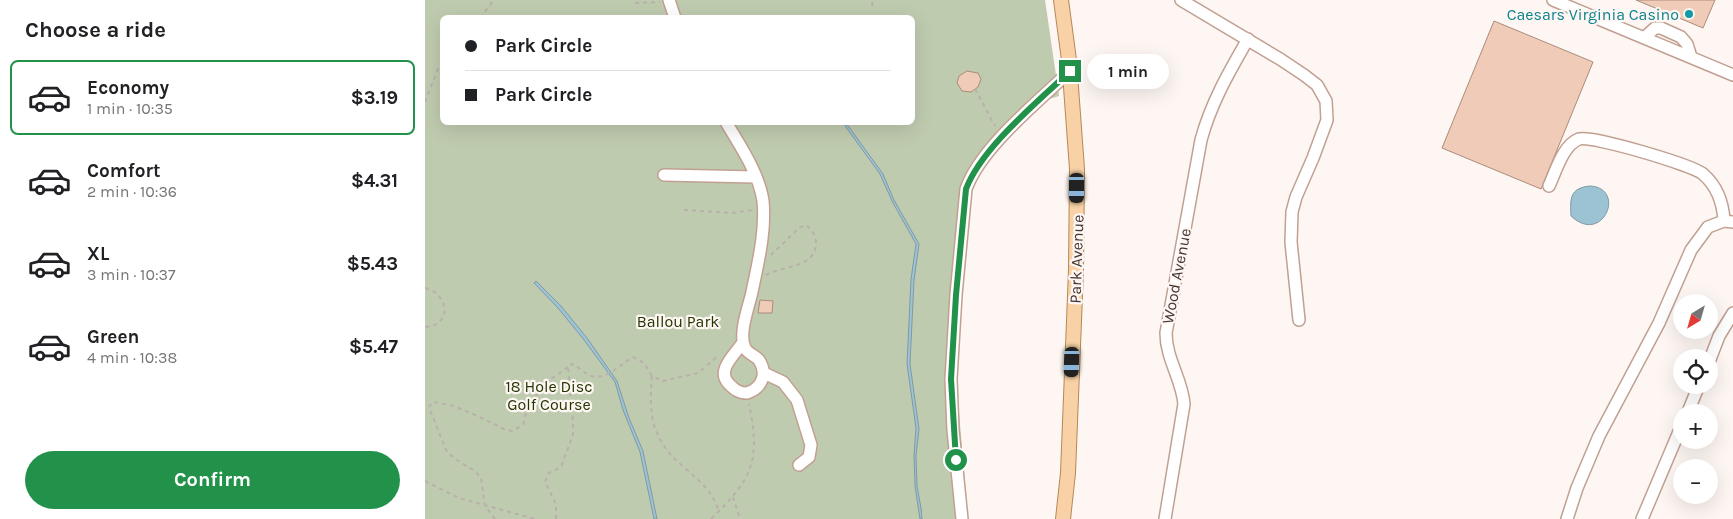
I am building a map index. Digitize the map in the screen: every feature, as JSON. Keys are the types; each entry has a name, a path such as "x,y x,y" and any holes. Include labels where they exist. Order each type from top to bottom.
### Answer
{"main road":[{"name":"Park Avenue","path":"1061,0 1070,71 1077,169 1077,224 1068,473 1063,519"}],"street":[{"path":"669,0 674,15"},
{"path":"1181,0 1280,59 1317,85 1326,101 1327,120 1296,197 1292,212 1291,242 1299,320"},
{"path":"1553,0 1733,74"},
{"name":"Wood Avenue","path":"1165,519 1184,404 1183,393 1168,355 1165,334 1201,140 1207,118 1215,97 1248,39"},
{"path":"962,519 953,430 951,379 964,201 970,177 988,151 1070,71"},
{"path":"728,125 747,157 763,200 763,228 743,342 727,364 724,375 726,381 736,391 747,393 760,384 764,373 759,360 750,354 743,342"},
{"path":"1549,186 1571,144 1578,139 1589,138 1649,154 1693,168 1702,173 1723,204 1729,222 1708,227 1691,250 1659,323 1599,436 1577,488 1567,519"},
{"path":"664,175 755,177"},
{"path":"1714,349 1719,336 1733,313"},
{"path":"764,373 783,382 797,400 811,445 809,457 799,465"},
{"path":"1642,519 1673,446"}],"path":[{"path":"482,15 494,0"},
{"path":"635,3 669,0"},
{"path":"872,6 873,0"},
{"path":"425,102 440,68"},
{"path":"975,89 987,108 988,115 1004,136"},
{"path":"684,210 732,213 763,209"},
{"path":"753,283 771,272 806,262 813,254 816,245 815,235 806,225 799,228 756,270"},
{"path":"425,288 441,296 445,308 444,314 437,324 425,327"},
{"path":"495,519 485,506 481,478 475,471 455,459 446,450 429,407 433,402 451,405 504,429 512,430 523,425 528,404 551,379 572,364 588,375 601,376 619,368 633,357 644,363 652,376 663,381 698,373 723,351"},
{"path":"556,519 556,504 545,482 549,473 561,467 573,434 568,367"},
{"path":"652,376 650,402 653,427 659,441 669,454 712,494 719,512"},
{"path":"711,519 746,481 753,457 753,422 747,393"},
{"path":"425,480 459,498 535,519"},
{"path":"733,497 740,519"}],"green space":[{"name":"Ballou Park","path":"425,0 1045,0 1059,96 1046,100 982,166 974,180 969,209 956,377 968,519 425,519"}],"water":[{"path":"844,125 847,125 883,174 894,200 919,244 914,280 910,364 919,429 916,456 917,486 922,519 920,519 915,486 914,456 916,428 907,364 911,279 916,244 892,201 880,174"},
{"path":"1590,186 1601,189 1607,196 1609,204 1601,220 1593,224 1583,223 1571,216 1571,199 1573,195 1578,189"},
{"path":"536,281 561,306 587,338 617,381 629,418 643,451 657,519 654,519 640,452 623,410 615,382 558,308 534,283"}],"building":[{"name":"Caesars Virginia Casino","path":"1636,0 1715,0 1703,28"},
{"path":"1494,21 1593,62 1541,189 1442,148"},
{"path":"967,71 978,73 981,79 978,87 971,92 962,91 957,83 959,76"},
{"path":"760,300 773,301 772,313 758,313"}],"place":[{"name":"Caesars Virginia Casino","path":"1689,14"}],"route":[{"path":"956,460 951,379 956,295 966,189 970,177 988,151 1070,71"}],"park label":[{"name":"18 Hole Disc Golf Course","path":"549,395"}]}
